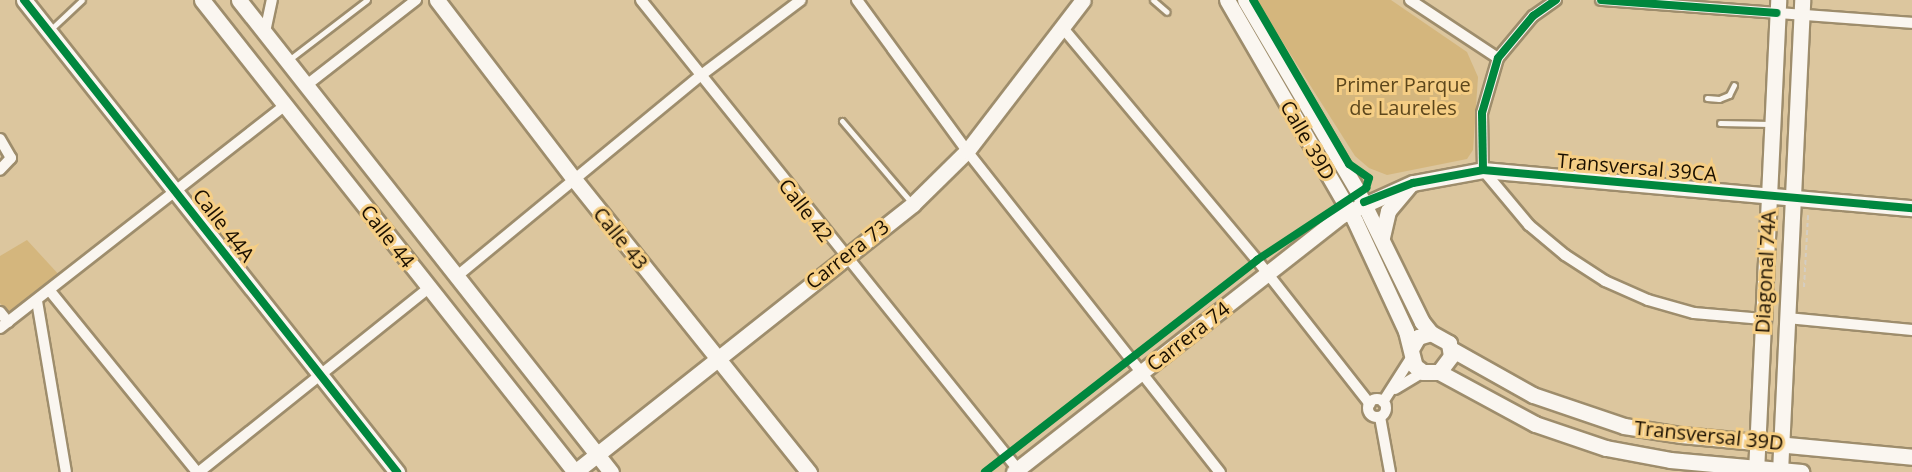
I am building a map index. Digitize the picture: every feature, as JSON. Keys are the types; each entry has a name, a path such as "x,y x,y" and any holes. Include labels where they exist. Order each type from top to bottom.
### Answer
{"street":[{"name":"Calle 44A","path":"24,0 397,472"},
{"name":"Calle 44","path":"202,0 575,472"},
{"name":"Calle 44","path":"239,0 308,84 456,277 611,472"},
{"path":"265,32 272,0"},
{"path":"308,84 416,0"},
{"name":"Calle 43","path":"436,0 574,179 809,472"},
{"name":"Calle 42","path":"642,0 843,256 1017,471"},
{"path":"456,277 700,76 801,0"},
{"path":"857,0 967,151 1220,472"},
{"name":"Carrera 73","path":"575,472 843,256 913,204 967,151 1083,0"},
{"name":"Calle 39D","path":"1227,0 1349,210 1411,353"},
{"name":"Calle 39D","path":"1245,0 1364,202 1422,322 1431,333"},
{"path":"1410,0 1498,58"},
{"path":"1601,0 1802,7 1912,23"},
{"path":"1550,1 1520,29 1498,58 1482,113 1484,170 1537,233 1605,280 1648,300 1694,313 1763,319"},
{"name":"Diagonal 74A","path":"1756,470 1777,6"},
{"name":"Diagonal 74A","path":"1780,471 1802,7"},
{"path":"1062,27 1268,274 1370,404 1370,413 1380,417"},
{"path":"0,312 4,325 177,192 285,105"},
{"path":"0,139 10,153 10,162 0,170"},
{"name":"Transversal 39CA","path":"1364,202 1413,183 1484,170 1912,208"},
{"path":"1382,237 1395,200 1413,183"},
{"name":"Carrera 74","path":"1017,471 1349,210 1364,202"},
{"path":"50,291 198,472 429,288"},
{"path":"37,301 66,472"},
{"path":"1787,318 1912,330"},
{"path":"1383,402 1395,389 1423,372 1439,372 1449,363 1451,349 1444,338 1431,333 1418,337 1395,389"},
{"name":"Transversal 39D","path":"1451,349 1515,386 1574,411 1653,431 1912,457"},
{"path":"1411,353 1423,372"},
{"name":"Transversal 39D","path":"1439,372 1515,415 1581,440 1644,456 1756,470 1801,472"},
{"path":"1370,404 1375,400 1383,402"},
{"path":"1380,417 1386,410 1383,402"},
{"path":"1726,439 1742,430 1759,413"},
{"path":"1380,417 1390,472"}],"lane":[{"path":"49,31 82,0"},
{"path":"288,60 367,0"},
{"path":"1153,0 1167,12"},
{"path":"1707,98 1719,99 1729,95 1734,85"},
{"path":"842,121 913,204"},
{"path":"1719,123 1772,124"}],"green space":[{"name":"Primer Parque de Laureles","path":"1256,0 1391,0 1467,52 1478,77 1473,150 1467,159 1387,175 1369,168 1355,156"},
{"path":"27,240 61,277 10,316 0,303 0,256"}],"cycle path":[{"path":"24,0 397,472"},
{"path":"985,472 1257,260 1366,188 1369,178 1349,164 1253,0"},
{"path":"1483,170 1482,113 1498,58 1533,16 1556,0"},
{"path":"1601,0 1777,13"},
{"path":"1364,202 1413,183 1483,170 1912,208"}]}
